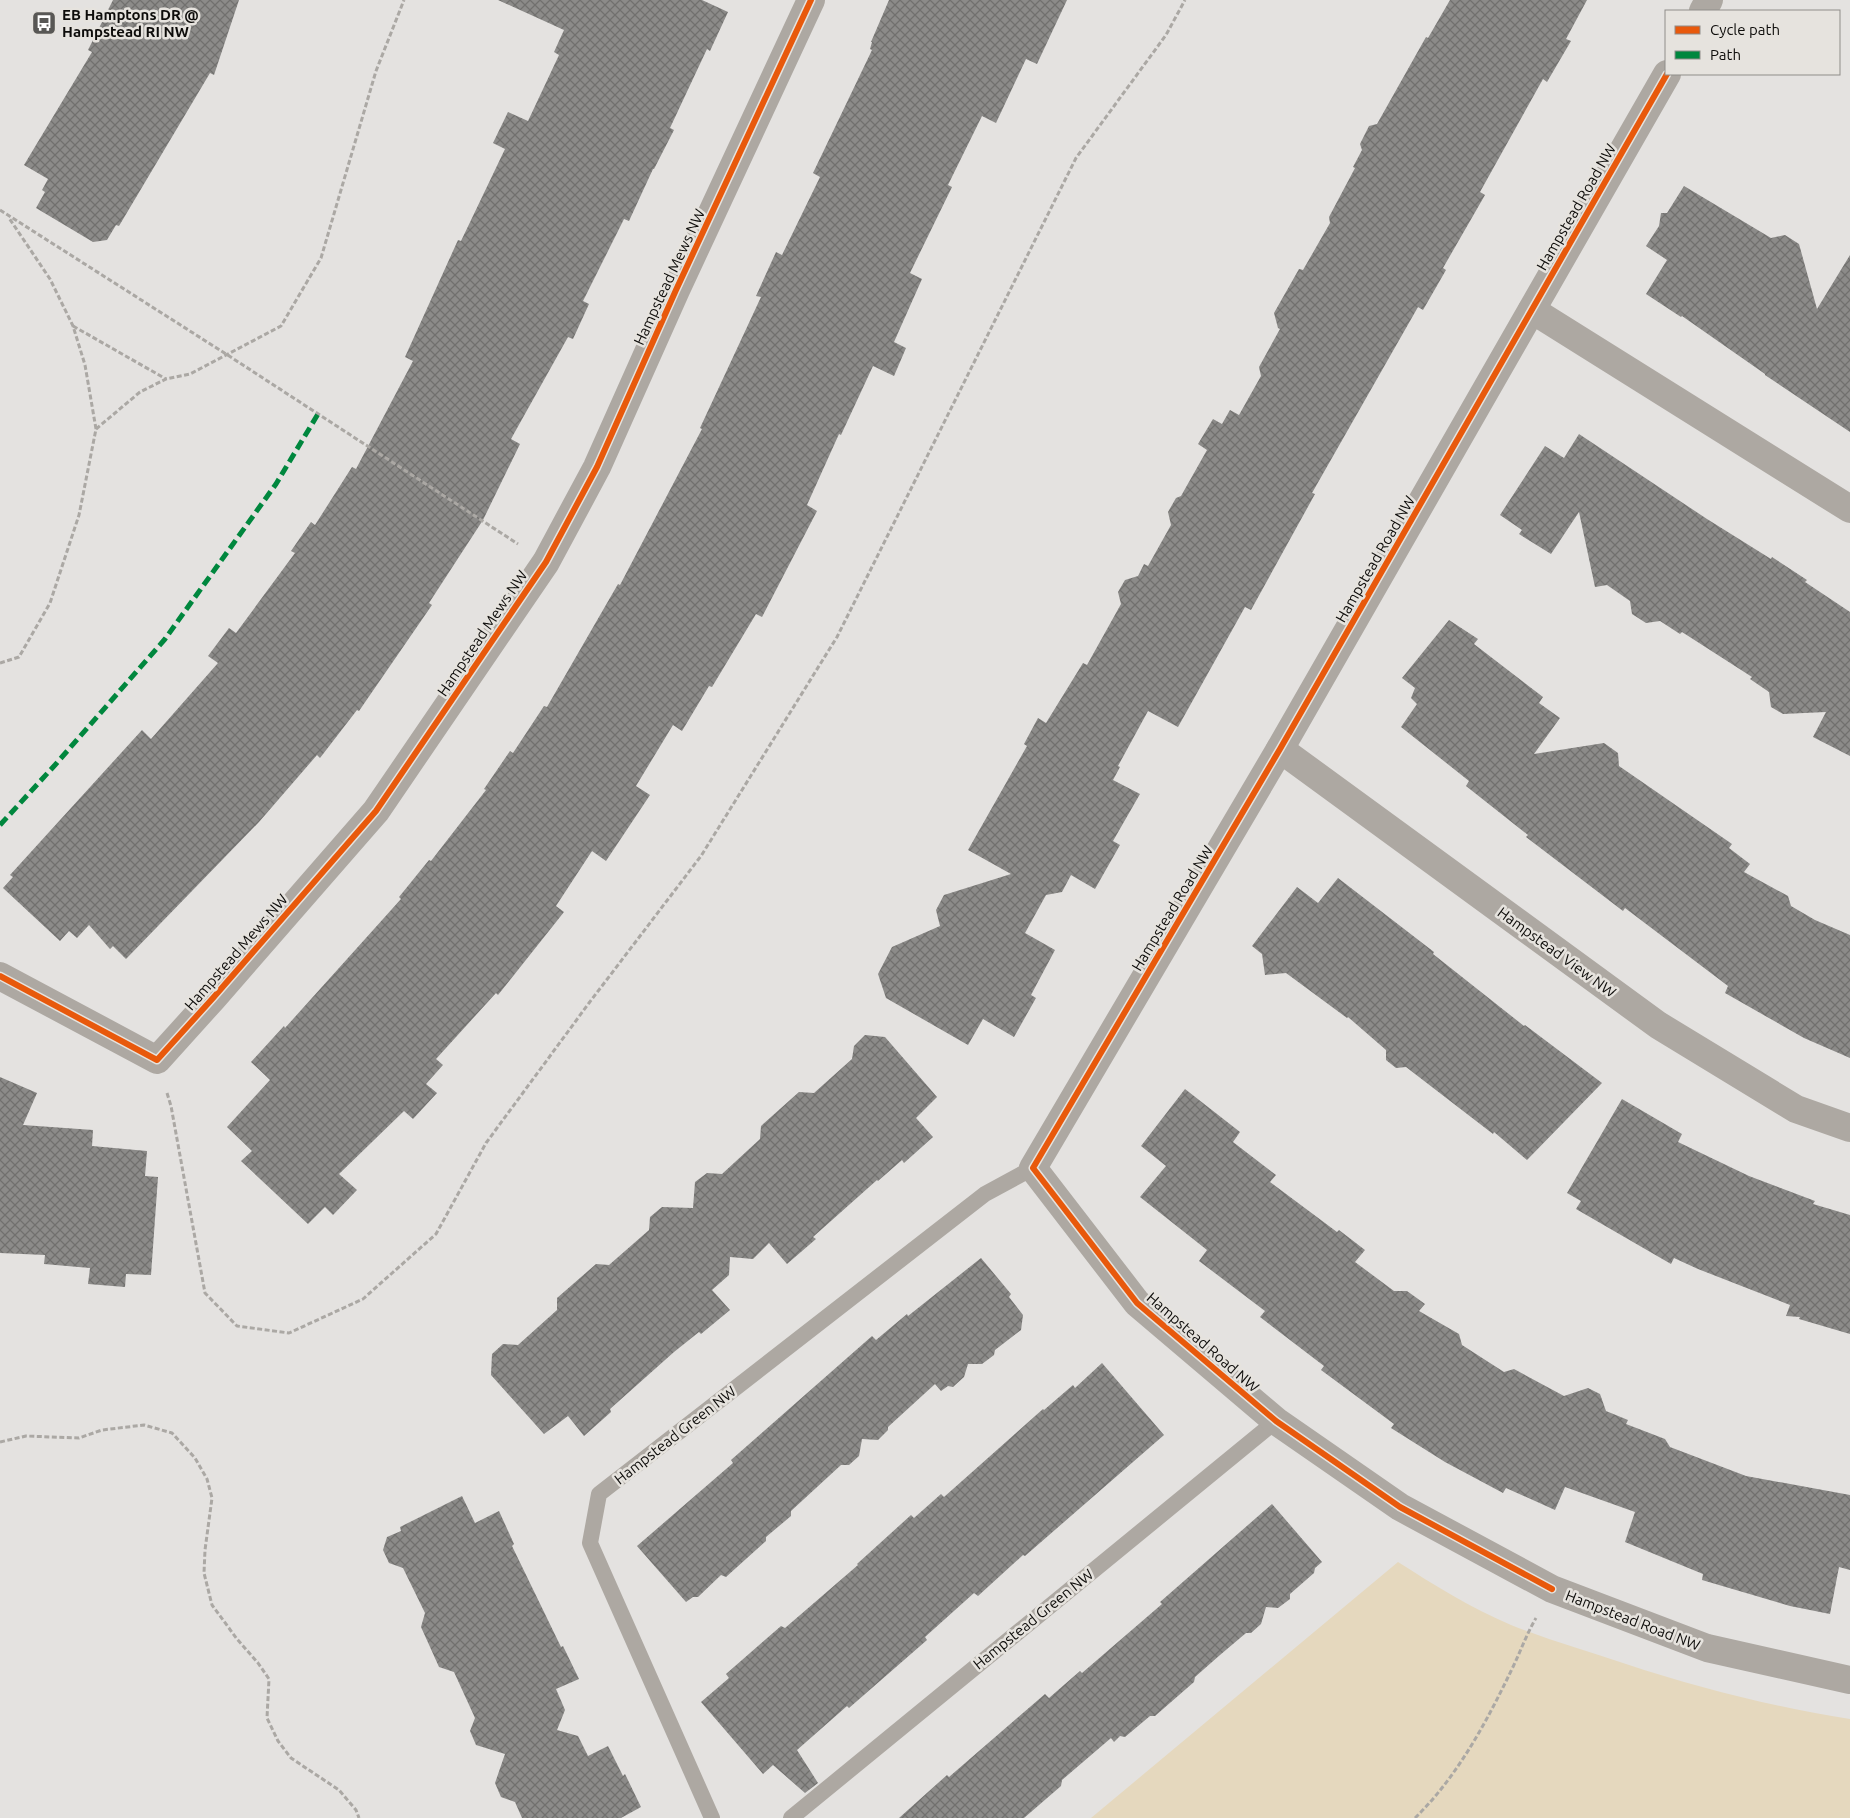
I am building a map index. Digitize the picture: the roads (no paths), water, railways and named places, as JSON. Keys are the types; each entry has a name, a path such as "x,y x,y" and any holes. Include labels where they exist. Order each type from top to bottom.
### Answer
{"street":[{"name":"Hampstead Mews NW","path":"0,976 157,1060 220,991 376,811 546,562 597,467 676,290 811,0"},
{"name":"Hampstead Road NW","path":"1666,75 1280,749 1032,1168 1136,1303 1276,1421 1400,1507 1552,1589 1707,1648 1850,1680"},
{"path":"1532,310 1850,508"},
{"name":"Hampstead View NW","path":"1280,749 1658,1025 1796,1109 1850,1128"}],"lane":[{"name":"Hampstead Green NW","path":"712,1818 590,1544 600,1494 985,1194 1032,1168"},
{"name":"Hampstead Green NW","path":"790,1818 1276,1421"}],"place":[{"name":"EB Hamptons DR @ Hampstead RI NW","path":"44,23"}]}
